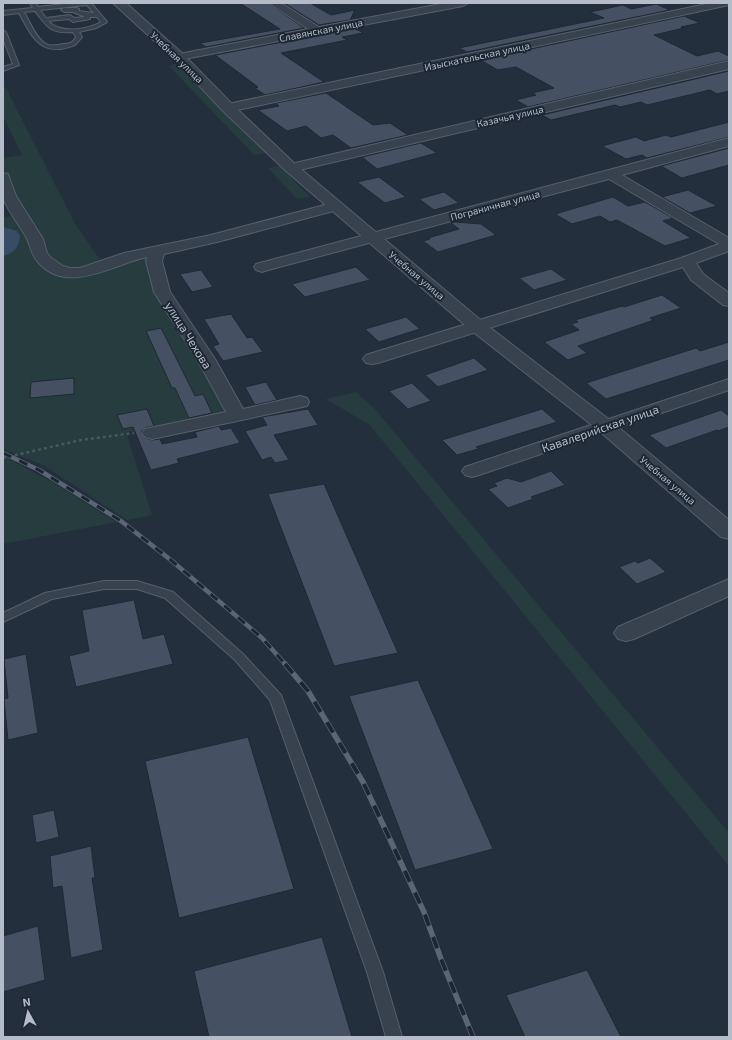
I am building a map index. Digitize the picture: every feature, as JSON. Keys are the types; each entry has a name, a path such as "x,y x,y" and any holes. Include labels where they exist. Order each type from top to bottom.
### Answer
{"street":[{"name":"Учебная улица","path":"119,3 179,57 228,108 290,168 478,326 605,426 729,532"},
{"path":"274,3 318,31"},
{"name":"Славянская улица","path":"179,57 318,31 439,5 463,3"},
{"name":"Изыскательская улица","path":"228,108 726,3"},
{"name":"Казачья улица","path":"290,168 729,65"},
{"name":"Пограничная улица","path":"262,267 729,142"},
{"path":"611,174 729,245"},
{"path":"3,177 10,196 35,239 39,253 44,260 57,269 68,273 82,272 130,256 226,235 336,206"},
{"path":"372,359 687,261 729,245"},
{"name":"улица Чехова","path":"157,251 154,261 162,292 206,359 236,415"},
{"path":"687,261 697,276 729,301"},
{"name":"Кавалерийская улица","path":"472,471 729,384"},
{"path":"152,433 201,425 236,415 300,402"},
{"path":"626,633 729,587"}],"lane":[{"path":"3,13 37,9 64,5 88,3 104,22 101,25 75,30 62,31 50,28 44,19 37,9 33,3"},
{"path":"44,19 58,11 68,9 77,10 76,12 79,15 99,16"},
{"path":"21,11 41,43 46,47 58,47 74,44 79,37 75,30"},
{"path":"44,19 70,17 73,20 99,16"},
{"path":"3,32 16,65 3,69"},
{"path":"3,618 49,596 104,585 138,585 169,595 239,657 276,698 375,972 394,1037"}],"path":[{"path":"3,458 80,440 138,433 152,433"}],"green space":[{"path":"178,63 267,153 254,155 169,66"},
{"path":"3,86 6,88 74,222 100,260 111,259 100,265 68,271 48,259 13,195 3,165 3,158 22,155 3,116"},
{"path":"280,166 310,197 297,199 268,168"},
{"path":"18,216 31,239 67,276 151,254 229,414 156,430 126,432 152,515 127,520 43,465 3,449 3,252 10,244 12,235 3,230 3,217"},
{"path":"356,392 374,408 729,833 729,866 370,425 326,399"},
{"path":"3,456 54,483 116,522 3,544"}],"building":[{"path":"240,3 268,3 304,28 206,47 200,43 280,29"},
{"path":"284,3 310,3 331,15 355,10 350,20 319,25"},
{"path":"656,4 670,10 467,52 459,48 604,18 590,12 623,5 631,9"},
{"path":"684,16 700,23 654,35 697,56 718,51 729,56 729,60 528,107 516,100 536,95 532,93 554,88 516,67 498,70 480,60"},
{"path":"355,28 363,33 342,37 347,40 281,53 324,82 265,95 255,88 258,87 215,55"},
{"path":"729,71 729,91 717,94 710,90 647,105 641,102 620,107 615,105 551,120 542,115"},
{"path":"326,93 373,125 390,123 408,135 351,148 333,135 321,138 306,126 287,131 258,110 279,106 276,103"},
{"path":"729,122 729,137 647,158 642,155 626,159 602,146 636,137 644,141 666,135 671,137"},
{"path":"421,143 437,153 377,169 362,157"},
{"path":"729,148 729,165 682,178 661,166"},
{"path":"379,177 406,197 385,203 357,182"},
{"path":"688,190 717,206 690,213 662,197"},
{"path":"444,192 459,203 434,210 419,199"},
{"path":"613,197 628,206 645,202 673,218 663,221 691,238 665,246 617,220 610,222 600,216 572,224 555,214"},
{"path":"451,223 481,224 496,235 438,252 423,241 430,239 428,238 459,229"},
{"path":"356,267 370,280 305,297 292,284"},
{"path":"551,269 567,280 534,290 519,278"},
{"path":"201,270 213,287 192,292 180,274"},
{"path":"662,295 681,308 650,318 654,320 578,346 587,353 568,360 544,342 579,330 571,324 578,322 575,320"},
{"path":"231,314 247,338 252,337 263,352 223,361 213,346 219,344 204,319"},
{"path":"406,317 420,329 379,342 365,329"},
{"path":"161,328 195,396 203,394 212,413 189,418 175,388 172,388 146,331"},
{"path":"729,342 729,360 606,399 586,383 696,348 700,351"},
{"path":"474,358 488,370 438,387 425,375"},
{"path":"74,378 74,394 30,398 31,382"},
{"path":"266,382 277,400 255,405 245,387"},
{"path":"412,383 431,401 408,409 389,391"},
{"path":"147,409 154,426 145,428 141,432 145,438 152,440 160,439 162,444 197,437 195,432 219,426 221,430 231,428 240,443 177,459 179,463 151,470 133,427 123,429 117,415"},
{"path":"308,409 318,425 274,435 289,460 275,463 271,457 262,460 245,431 267,425 262,417"},
{"path":"542,409 557,422 476,447 478,449 457,455 442,440"},
{"path":"721,410 729,416 729,427 718,431 717,430 666,448 649,435"},
{"path":"551,471 565,485 531,497 533,499 508,508 488,489 497,486 494,483 507,478 521,482"},
{"path":"324,484 398,653 334,666 268,494"},
{"path":"650,558 666,572 637,584 619,567 635,561 638,563"},
{"path":"134,600 143,639 164,634 173,664 76,687 69,656 89,651 82,610"},
{"path":"26,654 38,733 8,740 4,699 8,698 4,659"},
{"path":"418,680 493,849 415,870 349,696"},
{"path":"248,737 294,889 179,918 145,761"},
{"path":"54,810 59,837 36,843 32,815"},
{"path":"91,846 95,878 92,878 103,950 71,958 62,886 53,888 50,856"},
{"path":"38,926 45,980 3,992 3,936"},
{"path":"322,937 352,1037 209,1037 194,971"},
{"path":"587,970 621,1037 525,1037 506,995"}],"waterway":[{"path":"3,234 8,236 7,244 3,248"}],"railway":[{"path":"3,453 39,470 121,521 172,561 262,638 286,665"},
{"path":"285,664 308,691 363,782 424,912 441,959 473,1037"}]}
